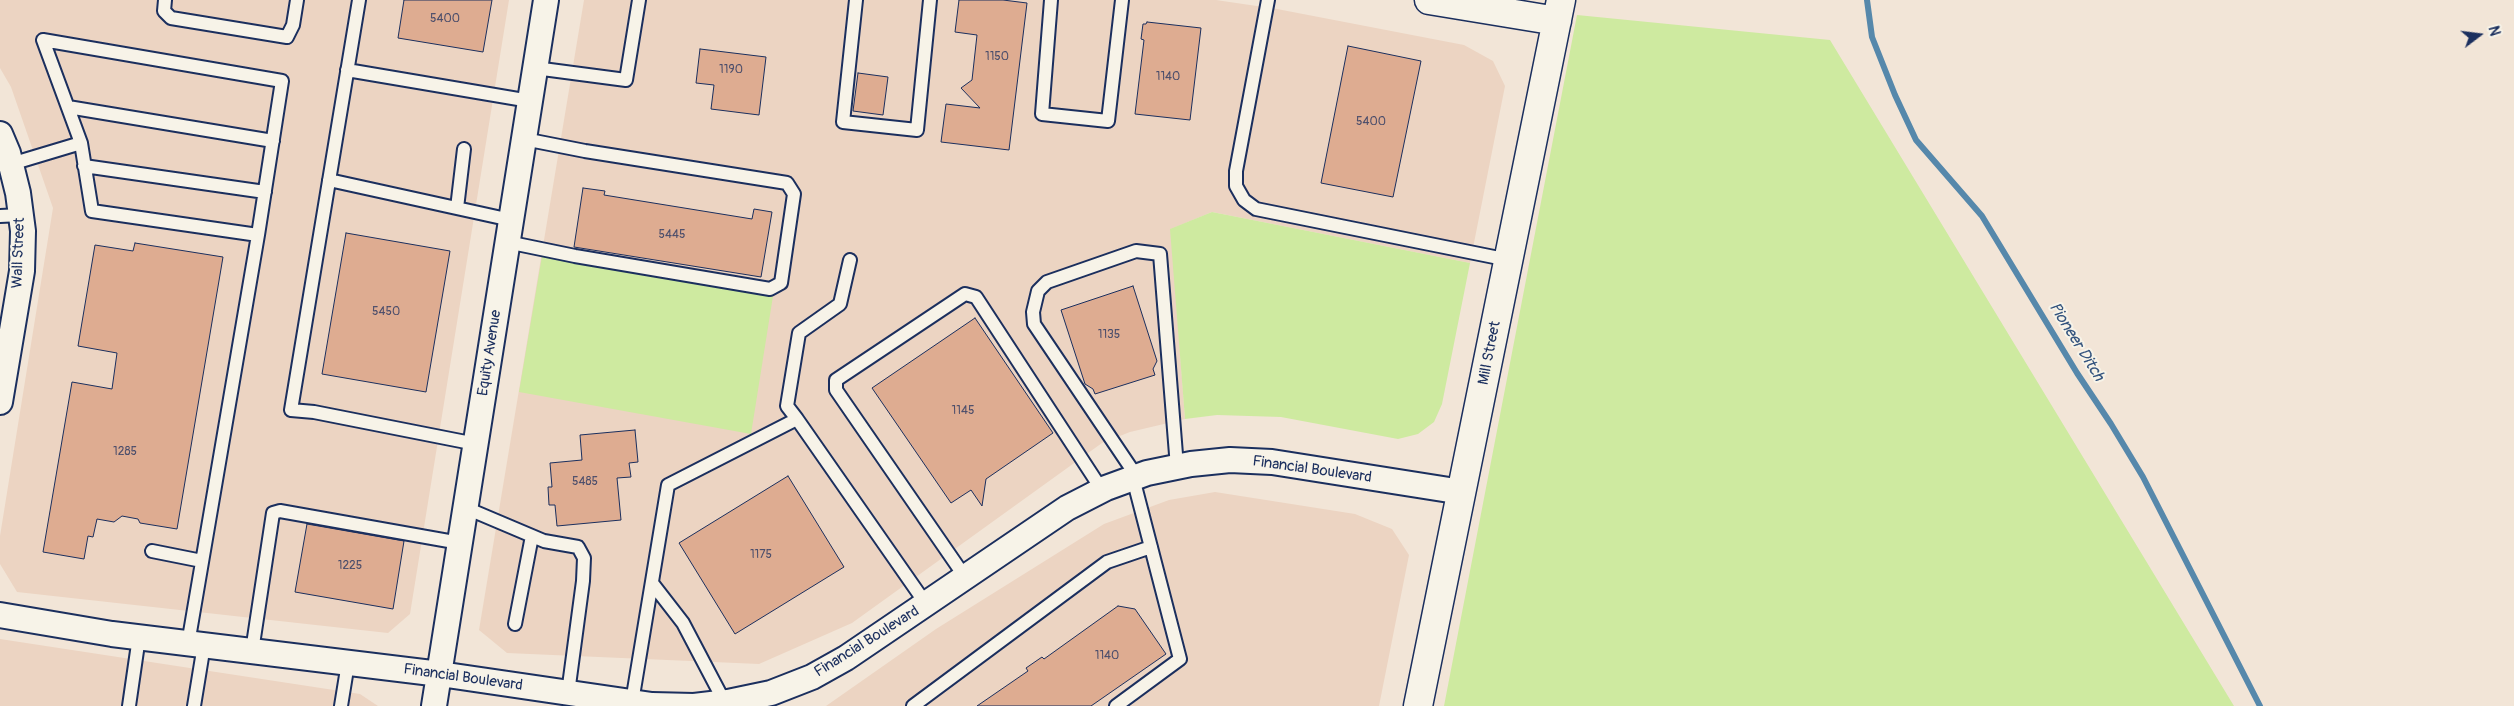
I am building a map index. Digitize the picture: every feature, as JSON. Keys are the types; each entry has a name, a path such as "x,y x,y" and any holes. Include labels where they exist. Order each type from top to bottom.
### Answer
{"main road":[{"path":"1429,0 1559,10"},
{"name":"Mill Street","path":"1418,706 1559,10"}],"street":[{"name":"Equity Avenue","path":"434,706 546,0"},
{"name":"Wall Street","path":"0,134 11,164 18,193 10,216 22,271 0,402"},
{"name":"Financial Boulevard","path":"0,615 139,637 440,674 652,705 694,706 773,699 846,658 1067,508 1102,490 1135,477 1177,466 1230,460 1272,462 1462,492"}],"lane":[{"path":"165,0 164,11 171,18 287,37 293,25 297,0"},
{"path":"359,0 291,410 314,412 476,444"},
{"path":"535,68 626,80 638,0"},
{"path":"856,0 843,122 916,130 930,0"},
{"path":"1051,0 1042,114 1108,121 1122,0"},
{"path":"1268,0 1236,171 1236,186 1244,200 1256,210 1509,260"},
{"path":"194,706 202,562 258,235 282,80 43,40 81,143 92,211 258,235"},
{"path":"347,70 530,101"},
{"path":"68,107 273,141"},
{"path":"329,180 456,208 509,231 576,256 770,289 781,283 794,194 787,183 585,152 524,139"},
{"path":"11,164 81,143"},
{"path":"456,208 464,149"},
{"path":"84,166 265,192"},
{"path":"1116,706 1180,659 1135,477 1034,324 1033,312 1038,291 1047,282 1136,251 1160,254 1177,466"},
{"path":"850,260 840,304 799,333 787,406 926,604"},
{"path":"965,577 836,390 836,380 965,294 976,297 1102,490"},
{"path":"632,702 668,485 797,419"},
{"path":"466,508 544,541 578,547 584,558 568,693"},
{"path":"252,651 273,513 280,510 460,543"},
{"path":"515,624 532,536"},
{"path":"913,706 1107,562 1151,547"},
{"path":"152,551 202,562"},
{"path":"652,583 683,623 726,702"},
{"path":"129,706 139,637"},
{"path":"341,706 348,663"}],"shaded area":[{"path":"0,0 509,0 410,614 388,633 17,592 0,564 0,536 53,208 11,87 0,68"},
{"path":"584,0 1216,0 1277,9 1464,45 1493,61 1505,86 1470,263 1212,212 1171,229 1185,419 1130,432 1102,443 852,623 759,664 507,653 479,630"},
{"path":"1215,492 1355,514 1392,529 1409,555 1379,706 826,706 936,629 1104,524 1169,500"},
{"path":"0,639 360,694 378,706 0,706"}],"green space":[{"path":"1577,15 1830,40 2234,706 1444,706"},
{"path":"1212,212 1470,263 1442,404 1434,422 1418,434 1398,439 1281,417 1217,415 1185,419 1170,229"},
{"path":"542,256 773,296 751,434 519,392"}],"building":[{"path":"404,0 492,0 483,52 398,38"},
{"path":"959,0 1003,0 1027,3 1009,150 941,142 946,104 980,108 961,88 972,80 977,35 955,32"},
{"path":"1147,22 1201,28 1190,120 1135,114 1144,40 1141,39 1143,24"},
{"path":"1348,46 1421,61 1393,197 1321,183"},
{"path":"700,49 766,57 759,115 711,109 714,85 696,83"},
{"path":"858,73 888,77 883,115 853,111"},
{"path":"583,188 605,191 604,195 752,219 754,209 772,212 761,277 574,247"},
{"path":"346,233 450,251 426,392 322,374"},
{"path":"135,243 223,257 177,529 140,523 138,519 122,516 114,522 97,519 93,537 88,536 84,559 43,552 72,382 112,389 117,353 78,346 95,245 133,251"},
{"path":"1133,286 1157,361 1153,369 1155,375 1095,394 1093,389 1085,384 1061,310"},
{"path":"975,318 1053,433 986,479 982,506 971,490 951,503 872,388"},
{"path":"635,430 638,462 629,463 631,477 617,478 621,520 557,526 555,505 549,505 548,487 552,487 550,463 582,460 580,435"},
{"path":"788,476 844,567 735,634 679,543"},
{"path":"307,524 404,541 393,609 295,592"},
{"path":"1118,606 1135,609 1166,654 1091,706 977,706 1028,671 1026,668 1042,657 1044,659"}],"waterway":[{"name":"Pioneer Ditch","path":"1867,0 1872,37 1895,95 1916,140 1982,216 2077,373 2111,424 2143,477 2260,706"}]}
